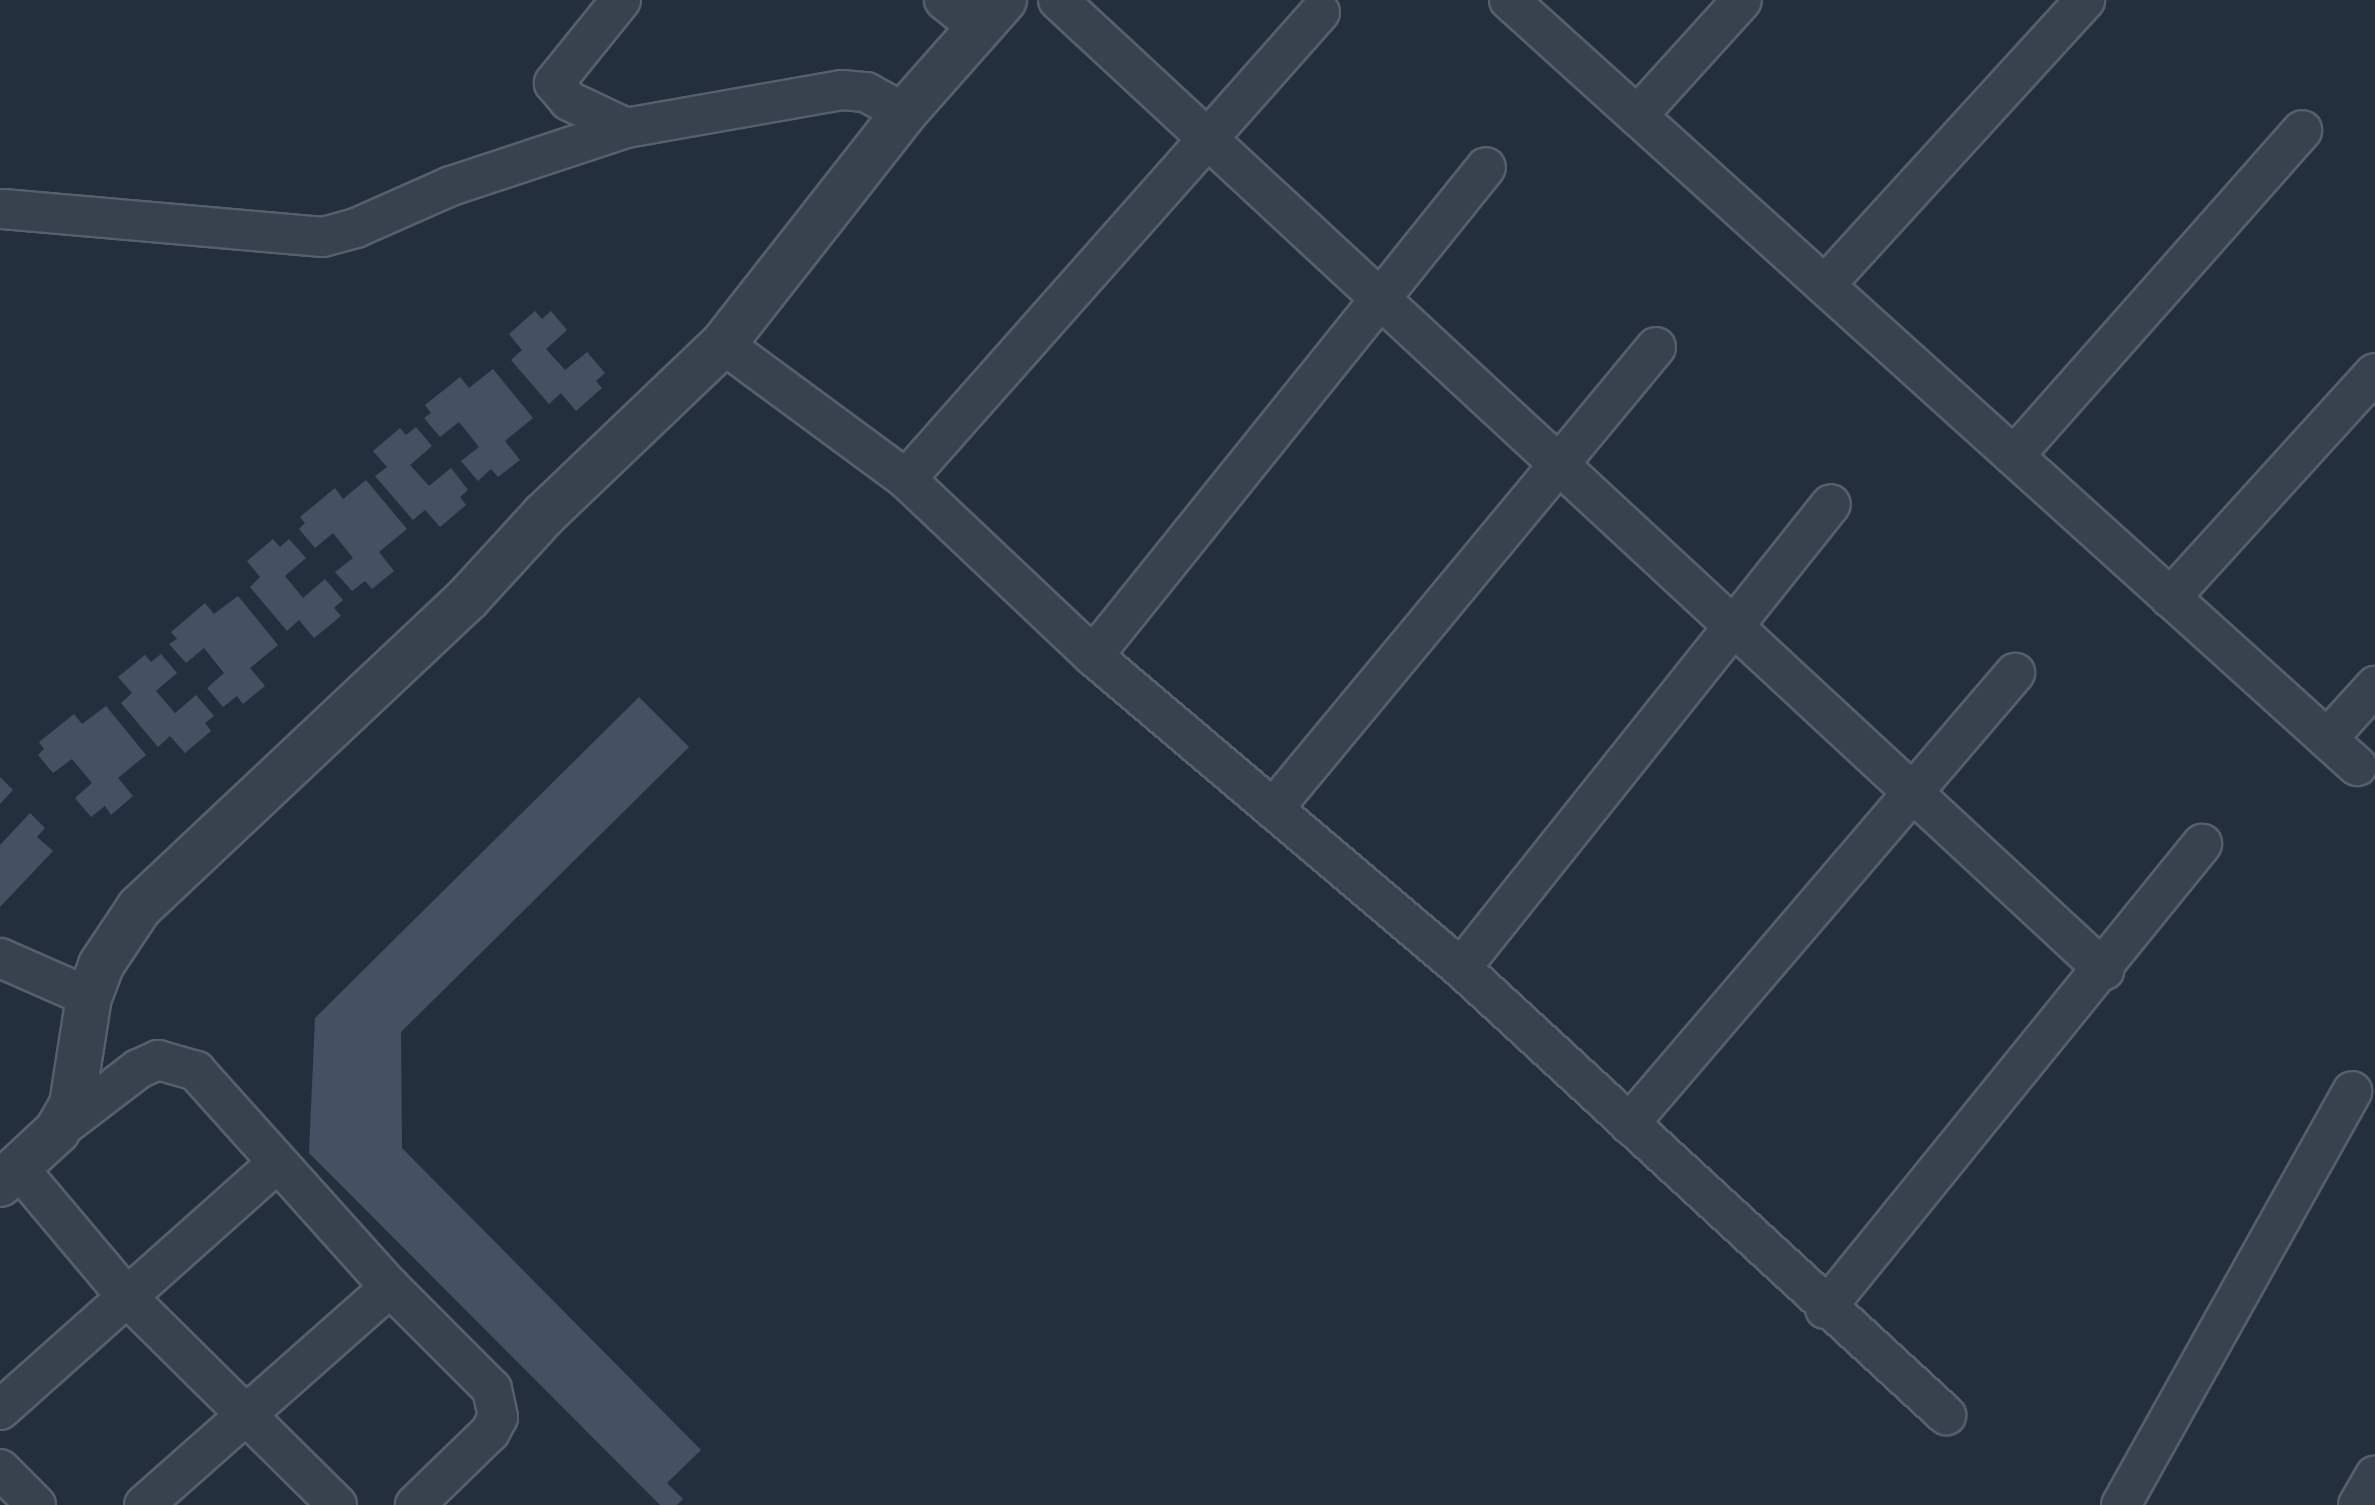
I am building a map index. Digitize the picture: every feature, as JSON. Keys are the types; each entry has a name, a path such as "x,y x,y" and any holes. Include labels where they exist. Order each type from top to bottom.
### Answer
{"street":[{"path":"619,0 554,83 569,101 626,128"},
{"path":"57,1131 72,1105 81,1069 89,997 101,965 139,908 468,598 544,515 723,344 904,113 991,14 944,0"},
{"path":"1058,0 1206,141 2104,970"},
{"path":"1509,0 2357,766"},
{"path":"1637,116 1742,0"},
{"path":"1825,285 2085,0"},
{"path":"906,479 1320,12"},
{"path":"3,209 323,237 356,228 451,186 626,128 842,90 866,92 904,113"},
{"path":"2014,456 2302,130"},
{"path":"1093,656 1486,167"},
{"path":"723,344 906,479 1093,656 1461,968 1825,1309 1946,1415"},
{"path":"1273,809 1656,347"},
{"path":"2170,598 2375,373"},
{"path":"1461,968 1831,504"},
{"path":"1629,1124 2015,673"},
{"path":"2327,739 2375,686"},
{"path":"1825,1309 2104,970 2202,844"},
{"path":"0,958 89,997"},
{"path":"337,1505 10,1177 57,1131 138,1069 158,1060 178,1063 196,1071 276,1164 390,1287 492,1389 499,1405 490,1432 415,1505"},
{"path":"2121,1505 2352,1091"},
{"path":"0,1410 276,1164"},
{"path":"144,1505 390,1287"},
{"path":"0,1469 36,1505"},
{"path":"2358,1505 2375,1476"}],"building":[{"path":"535,311 542,319 551,311 567,330 546,349 565,370 587,352 605,373 596,381 602,388 576,411 561,393 549,404 511,360 522,350 509,334"},
{"path":"493,369 533,418 505,441 520,460 498,477 491,469 478,481 461,461 479,447 459,422 440,437 424,418 431,413 425,405 460,377 469,388"},
{"path":"416,427 432,446 410,465 429,486 451,468 468,490 460,497 466,505 440,527 425,510 413,520 375,476 387,467 373,451 400,428 406,435"},
{"path":"366,480 407,529 379,552 394,571 372,589 365,581 352,591 335,572 353,558 333,533 315,548 299,529 305,523 300,517 335,488 343,499"},
{"path":"273,539 280,547 289,539 306,558 285,576 303,598 325,579 343,600 334,608 341,616 314,638 299,620 287,631 250,587 260,577 247,561"},
{"path":"238,596 278,645 250,668 265,686 243,704 237,696 223,707 207,688 224,673 204,648 186,663 169,644 177,639 171,632 205,603 214,614"},
{"path":"161,654 177,673 156,691 175,713 196,695 214,716 205,723 211,731 185,753 170,736 158,747 121,703 132,693 118,677 145,655 151,662"},
{"path":"639,697 689,747 401,1032 402,1148 701,1450 667,1483 683,1499 677,1505 660,1505 309,1153 315,1018"},
{"path":"106,706 146,755 118,778 133,796 111,815 105,806 91,817 75,798 92,783 72,759 53,773 38,755 44,749 39,742 74,714 82,724"},
{"path":"0,777 13,790 0,804"},
{"path":"30,813 45,828 37,837 53,851 0,907 0,845"}]}
